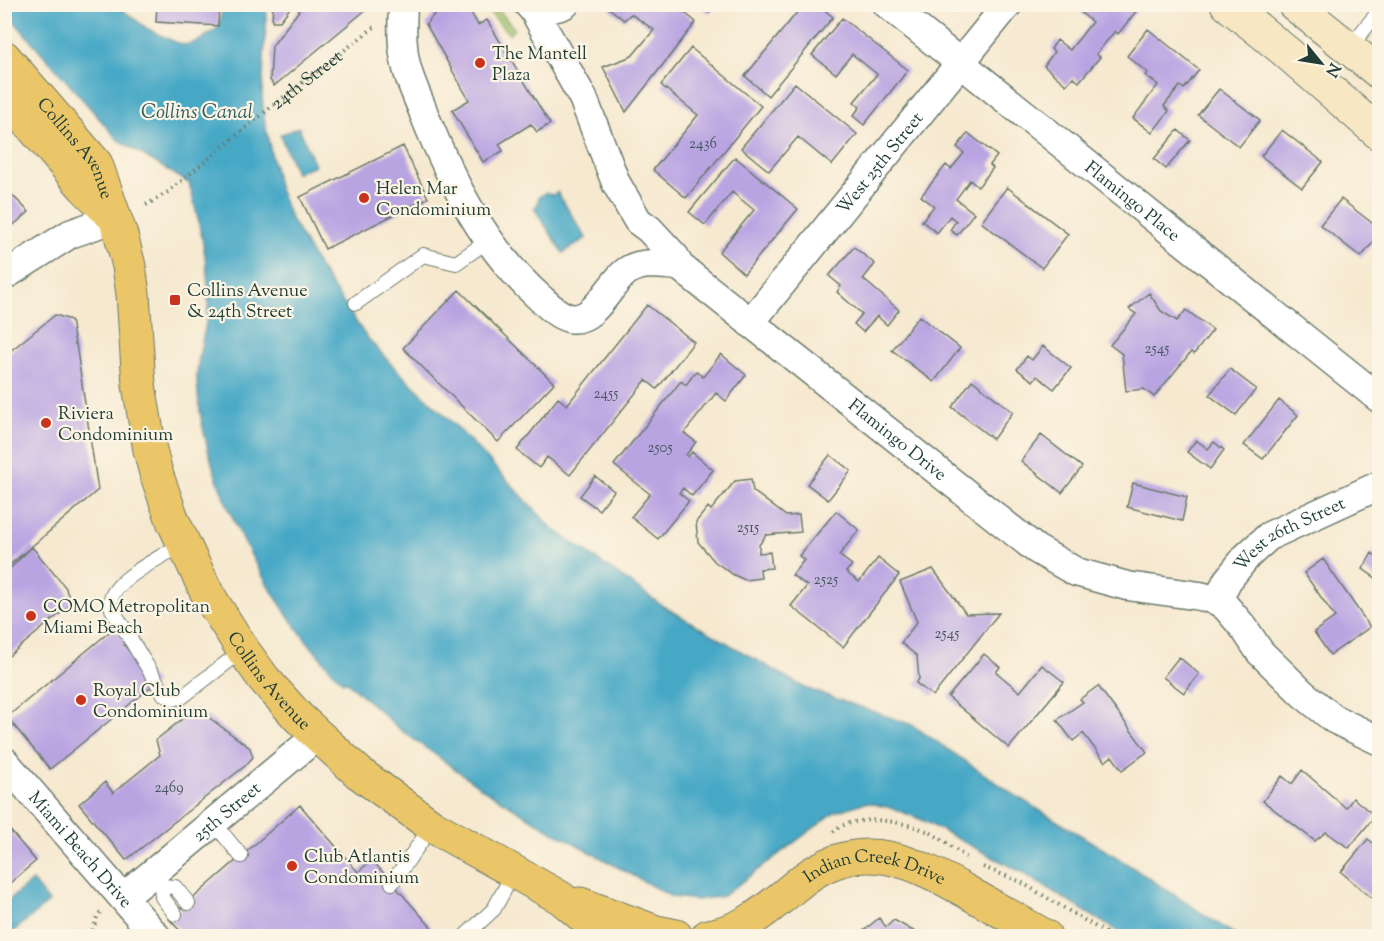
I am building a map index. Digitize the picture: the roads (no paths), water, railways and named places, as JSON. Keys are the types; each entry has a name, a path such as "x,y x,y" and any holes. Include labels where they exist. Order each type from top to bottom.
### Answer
{"main road":[{"path":"1227,4 1380,134"},
{"path":"1294,4 1380,73"},
{"name":"Collins Avenue","path":"4,57 96,164 121,235 132,282 139,385 150,450 183,544 207,593 243,650 264,679 317,736 359,773 432,826 561,897 606,936"},
{"name":"Collins Avenue","path":"4,94 84,187 115,218"},
{"name":"Indian Creek Drive","path":"708,936 728,932 748,924 819,870 840,861 876,856 897,859 929,871 1045,936"},
{"path":"753,936 790,890"},
{"path":"561,897 656,932 676,936"}],"street":[{"name":"Flamingo Drive","path":"528,4 583,99 611,173 638,221 649,229 675,257 679,266 1036,549 1076,572 1127,586 1200,596 1218,601"},
{"path":"534,4 558,8 566,4"},
{"name":"Flamingo Place","path":"887,4 1380,399"},
{"name":"West 25th Street","path":"750,323 1008,4"},
{"path":"392,13 402,36 407,72 458,191 489,240 522,282 556,312 569,318 580,318 592,311 628,270 636,254 638,221"},
{"path":"4,276 70,234 115,218"},
{"path":"628,270 650,264 679,266"},
{"name":"West 26th Street","path":"1218,601 1227,581 1247,556 1269,536 1380,485"},
{"path":"1218,601 1244,628 1260,652 1303,694 1334,719 1380,741"},
{"name":"25th Street","path":"150,883 214,823 317,736"},
{"name":"Miami Beach Drive","path":"4,761 156,936"}],"lane":[{"path":"1349,48 1380,10"},
{"path":"356,303 423,255 456,263 489,240"},
{"path":"183,544 142,568 116,589 111,598 112,609 164,694 173,699 182,697 243,650"},
{"path":"214,823 241,856"},
{"path":"392,883 432,826"},
{"path":"465,936 494,909 514,872"},
{"path":"150,883 175,887 188,903"},
{"path":"150,883 176,914"}],"water":[{"name":"Collins Canal","path":"4,5 116,5 148,29 185,45 199,41 219,27 223,5 267,5 262,96 265,124 278,186 290,217 320,269 365,335 391,364 457,427 552,528 663,606 805,688 912,725 1021,799 1118,858 1237,936 1125,936 1021,872 920,819 891,808 869,803 835,812 723,896 697,900 672,897 545,827 483,789 398,728 346,681 343,682 316,652 266,582 226,503 212,462 202,421 197,381 198,363 207,318 208,293 203,246 189,183 118,140 5,11"},
{"path":"299,127 315,165 296,173 280,135"},
{"path":"557,192 586,238 563,253 534,208 537,206 539,197 547,193 553,195"},
{"path":"32,881 49,902 8,936 5,933 5,903"}],"place":[{"name":"The Mantell Plaza","path":"480,63"},
{"name":"Helen Mar Condominium","path":"364,198"},
{"name":"Collins Avenue & 24th Street","path":"175,300"},
{"name":"Riviera Condominium","path":"46,423"},
{"name":"COMO Metropolitan Miami Beach","path":"31,616"},
{"name":"Royal Club Condominium","path":"81,700"},
{"name":"Club Atlantis Condominium","path":"292,866"}]}
